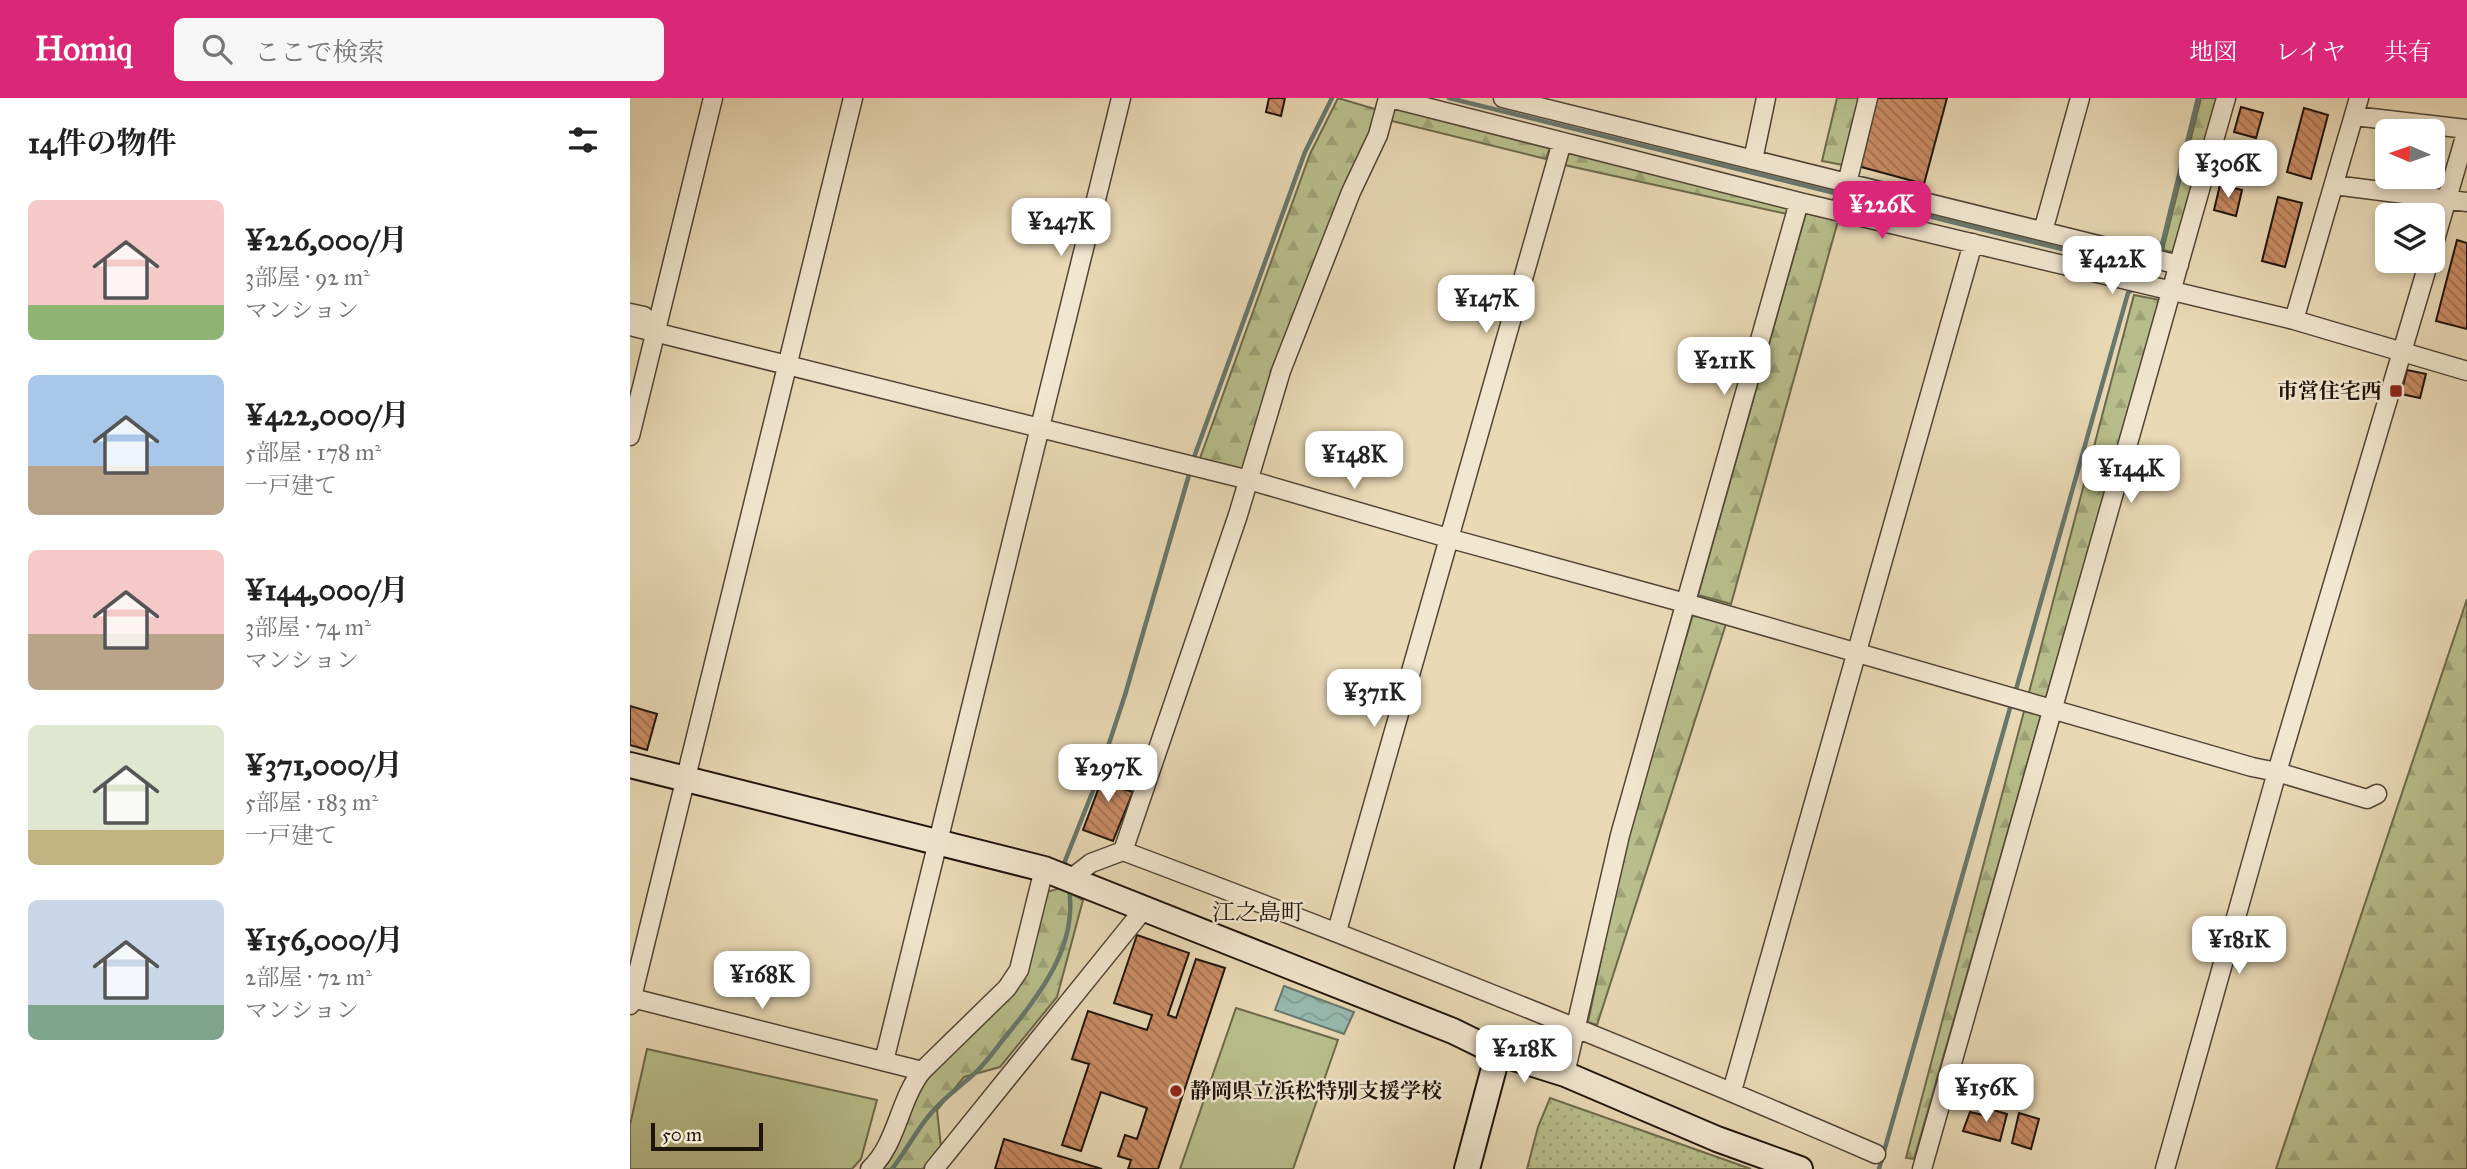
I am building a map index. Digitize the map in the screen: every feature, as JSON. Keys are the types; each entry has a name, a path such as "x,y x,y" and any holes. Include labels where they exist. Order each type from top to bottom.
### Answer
{"street":[{"path":"630,436 713,98"},
{"path":"853,98 631,1002 922,1071"},
{"path":"884,1061 1121,98"},
{"path":"1123,851 1250,480 1281,371 1351,192 1378,135 1389,98 1799,202 2294,320 2467,371"},
{"path":"1503,98 2179,265"},
{"path":"1753,160 1766,98"},
{"path":"1840,212 1868,98"},
{"path":"2043,231 2080,98"},
{"path":"1922,1169 2048,709 2226,98"},
{"path":"2294,320 2359,98"},
{"path":"2354,116 2467,130 2445,209"},
{"path":"1337,931 1562,142"},
{"path":"2334,186 2467,202"},
{"path":"1564,1074 1620,835 1799,202"},
{"path":"1732,1091 1973,243"},
{"path":"2165,1169 2277,772 2426,273"},
{"path":"631,325 1250,480 2252,767 2367,799 2377,794"},
{"path":"630,765 1044,869 1453,1031 1498,1053 1564,1074 1717,1139 1800,1169"},
{"path":"1069,880 1091,863 1123,851 1337,931 1577,1027 1875,1154"},
{"path":"870,1169 881,1159 913,1082 1007,988 1019,970 1044,869"},
{"path":"934,1169 1144,909"},
{"path":"1467,1169 1498,1053"}],"green space":[{"path":"1338,98 1378,110 1285,347 1247,465 1241,472 1199,461 1310,154"},
{"path":"1837,98 1860,98 1843,165 1822,161"},
{"path":"2201,98 2218,98 2176,253 2163,250"},
{"path":"1393,104 1551,144 1546,159 1388,120"},
{"path":"1571,150 1789,205 1787,214 1560,164"},
{"path":"1806,213 1838,221 1731,604 1698,595"},
{"path":"2134,295 2160,300 1914,1159 1906,1158"},
{"path":"2467,599 2467,1169 2276,1169"},
{"path":"1693,614 1726,624 1597,1025 1588,1022 1627,836"},
{"path":"1060,888 1083,900 1057,997 1000,1067 964,1077 937,1110 941,1147 923,1169 882,1169 888,1163 924,1082 1025,977 1047,892"},
{"path":"1236,1008 1338,1040 1293,1169 1180,1169"},
{"path":"647,1049 877,1100 861,1159 852,1169 630,1169 630,1125"},
{"path":"1550,1098 1751,1169 1527,1169 1538,1127"}],"water":[{"path":"1284,986 1354,1012 1344,1034 1275,1010"}],"building":[{"path":"1269,98 1285,98 1281,116 1266,112"},
{"path":"1872,98 1947,98 1924,184 1854,165"},
{"path":"2241,107 2263,113 2256,138 2234,132"},
{"path":"2304,108 2328,115 2311,179 2287,172"},
{"path":"2230,152 2252,158 2246,183 2224,177"},
{"path":"2220,185 2242,190 2236,216 2214,210"},
{"path":"2278,197 2302,203 2285,267 2262,261"},
{"path":"2457,240 2467,243 2467,329 2436,321"},
{"path":"2407,370 2426,374 2420,398 2401,394"},
{"path":"630,706 657,714 647,750 630,745"},
{"path":"1111,755 1123,759 1113,786 1133,792 1113,841 1083,830"},
{"path":"1137,935 1189,953 1168,1015 1176,1018 1196,959 1225,968 1158,1169 1128,1169 1131,1160 1118,1156 1125,1135 1137,1139 1147,1108 1101,1092 1081,1151 1062,1145 1089,1064 1072,1059 1088,1011 1147,1030 1152,1015 1114,1003"},
{"path":"1986,1108 2007,1114 2000,1141 1963,1131 1970,1112 1983,1115"},
{"path":"2019,1113 2039,1119 2031,1149 2012,1143"},
{"path":"1004,1139 1102,1169 995,1169"}],"waterway":[{"path":"1193,460 1305,152 1332,98"},
{"path":"1449,98 1839,194"},
{"path":"2159,257 2198,98"},
{"path":"1847,196 2155,272"},
{"path":"2145,280 2155,272 2157,266"},
{"path":"2015,693 2128,293 2136,287"},
{"path":"1066,870 1065,861 1096,783 1125,695 1191,468"},
{"path":"1879,1169 2012,701"},
{"path":"892,1169 926,1119 984,1064 1043,986 1054,968 1068,930 1069,889"}],"place":[{"name":"市営住宅西","path":"2396,391"},
{"name":"静岡県立浜松特別支援学校","path":"1176,1091"}],"district":[{"name":"江之島町","path":"1258,912"}]}
